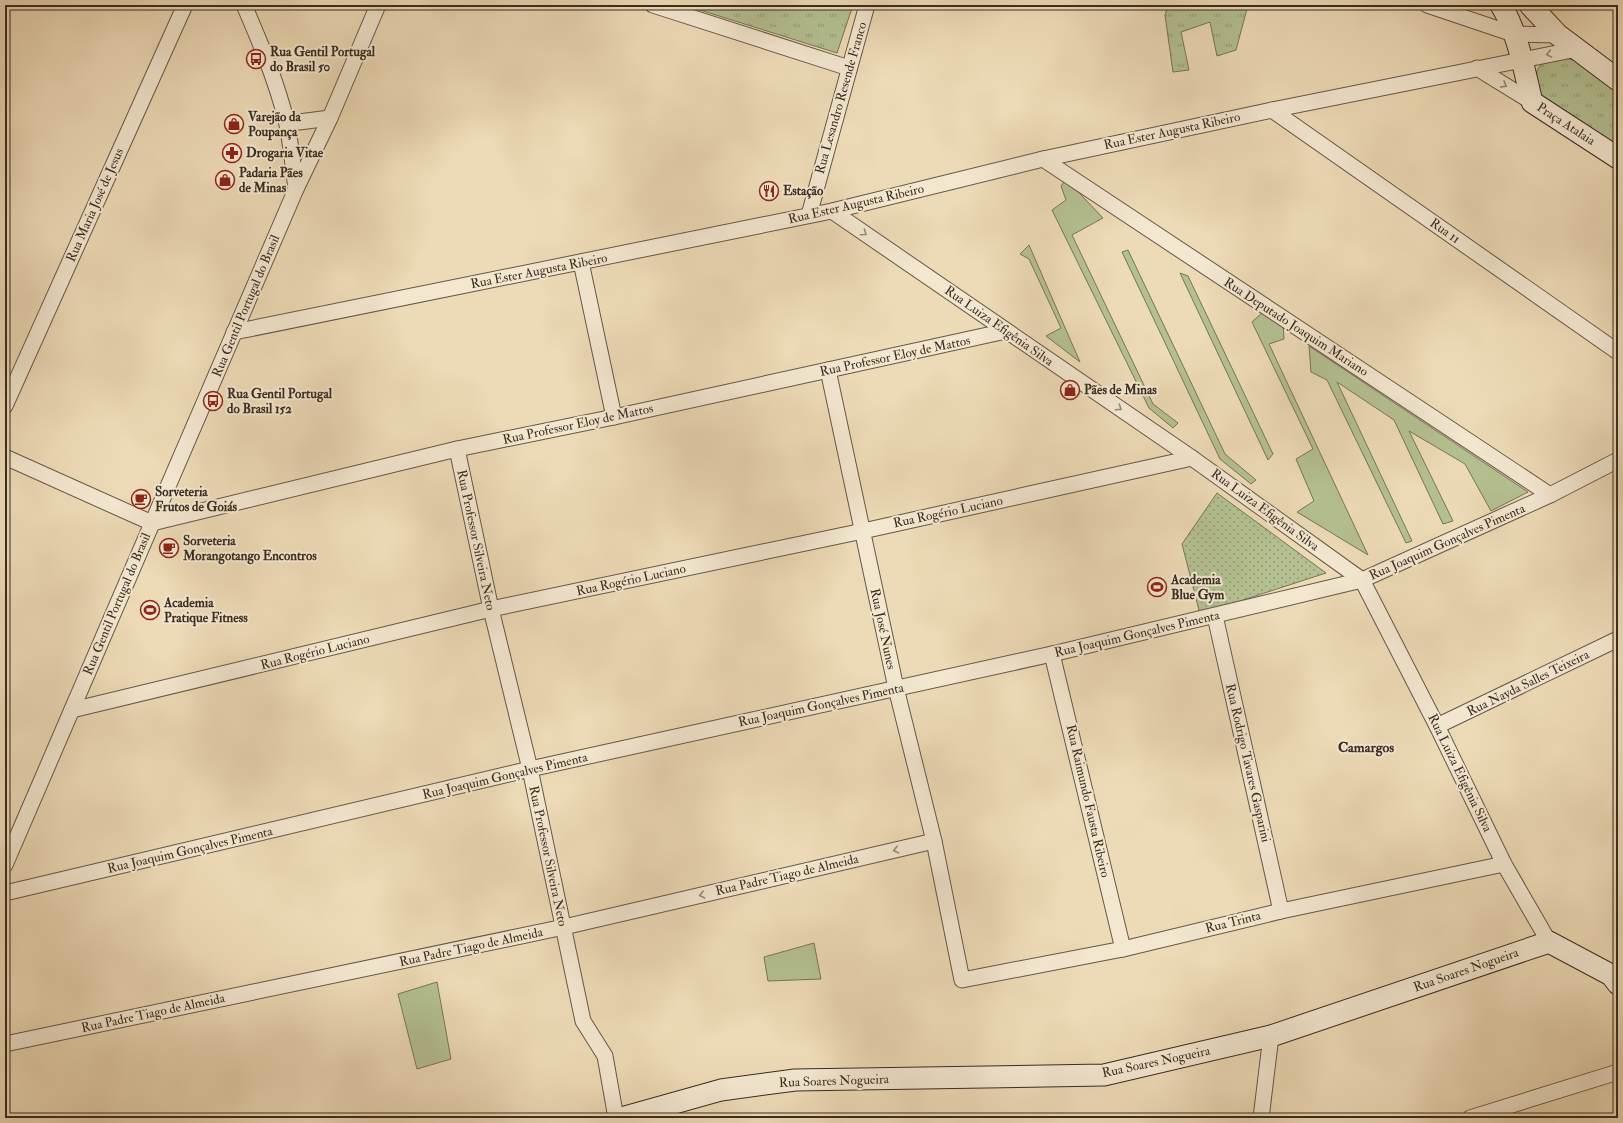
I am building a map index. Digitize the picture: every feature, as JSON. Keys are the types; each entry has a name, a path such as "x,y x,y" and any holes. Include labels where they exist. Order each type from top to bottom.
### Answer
{"street":[{"name":"Rua Maria José de Jesus","path":"5,406 185,5"},
{"path":"244,5 269,65 286,120 296,189"},
{"name":"Rua Gentil Portugal do Brasil","path":"5,865 296,189 330,118 378,5"},
{"path":"653,5 849,68"},
{"name":"Rua Lesandro Resende Franco","path":"809,215 849,68 868,5"},
{"path":"1427,5 1513,34 1558,35"},
{"name":"Praça Atalaia","path":"1501,5 1507,14 1532,102 1618,158"},
{"path":"1530,5 1558,35 1617,75"},
{"name":"Rua Ester Augusta Ribeiro","path":"234,332 832,211 1042,159 1272,110 1577,49"},
{"path":"1477,68 1532,102"},
{"name":"Rua 11","path":"1272,110 1618,352"},
{"path":"286,120 299,122 330,118"},
{"name":"Rua Deputado Joaquim Mariano","path":"1042,159 1550,495"},
{"name":"Rua Luiza Efigênia Silva","path":"832,211 1192,458 1362,580 1437,726 1504,864 1549,942"},
{"path":"581,262 614,417"},
{"name":"Rua Professor Eloy de Mattos","path":"152,523 457,449 614,417 1006,331"},
{"name":"Rua José Nunes","path":"828,370 896,688 934,841 962,980"},
{"name":"Rua Professor Silveira Neto","path":"457,449 491,609 530,769 583,1021 605,1056 616,1118"},
{"path":"5,457 152,523"},
{"name":"Rua Rogério Luciano","path":"72,710 491,609 863,531 1192,458"},
{"name":"Rua Joaquim Gonçalves Pimenta","path":"5,893 530,769 1052,654 1362,580 1550,495 1618,460"},
{"name":"Rua Rodrigo Tavares Gasparini","path":"1215,616 1281,911"},
{"name":"Rua Nayda Salles Teixeira","path":"1437,726 1618,639"},
{"name":"Rua Raimundo Fausta Ribeiro","path":"1052,654 1123,949"},
{"name":"Rua Padre Tiago de Almeida","path":"5,1044 564,927 934,841"},
{"name":"Rua Trinta","path":"962,980 1123,949 1281,911 1504,864"},
{"path":"1549,942 1611,975 1618,984"},
{"name":"Rua Soares Nogueira","path":"621,1118 722,1090 795,1080 1104,1075 1271,1036 1549,942"},
{"path":"1261,1118 1271,1036"},
{"path":"1470,1118 1618,1072"}],"green space":[{"path":"684,5 853,5 837,53"},
{"path":"1168,5 1248,5 1236,50 1217,56 1210,22 1181,32 1189,70 1173,72 1165,15"},
{"path":"1566,58 1577,61 1618,92 1618,151 1544,100 1538,86 1537,70 1544,63"},
{"path":"1066,179 1103,218 1072,235 1153,404 1178,423 1173,428 1149,408 1052,210 1066,200 1061,186"},
{"path":"1029,245 1080,362 1046,336 1061,328 1029,259 1020,254"},
{"path":"1128,250 1225,454 1256,480 1251,484 1220,459 1122,252"},
{"path":"1180,273 1188,276 1273,454 1268,460"},
{"path":"1264,311 1283,322 1284,339 1269,344 1368,555 1297,512 1314,501 1296,459 1313,449 1252,322"},
{"path":"1309,346 1528,492 1491,511 1465,464 1409,431 1453,521 1443,524 1394,420 1337,382 1412,541 1406,543 1327,380 1311,372"},
{"path":"1217,493 1326,573 1200,614 1182,544"},
{"path":"814,943 821,979 768,981 764,957"},
{"path":"437,982 451,1059 417,1069 398,994"}],"place":[{"name":"Rua Gentil Portugal do Brasil 50","path":"256,59"},
{"name":"Varejão da Poupança","path":"234,124"},
{"name":"Drogaria Vitae","path":"232,153"},
{"name":"Padaria Pães de Minas","path":"225,180"},
{"name":"Estação","path":"769,191"},
{"name":"Pães de Minas","path":"1070,390"},
{"name":"Rua Gentil Portugal do Brasil 152","path":"213,401"},
{"name":"Sorveteria Frutos de Goiás","path":"141,499"},
{"name":"Sorveteria Morangotango Encontros","path":"169,548"},
{"name":"Academia Blue Gym","path":"1157,587"},
{"name":"Academia Pratique Fitness","path":"150,610"}],"district":[{"name":"Camargos","path":"1366,747"}]}
